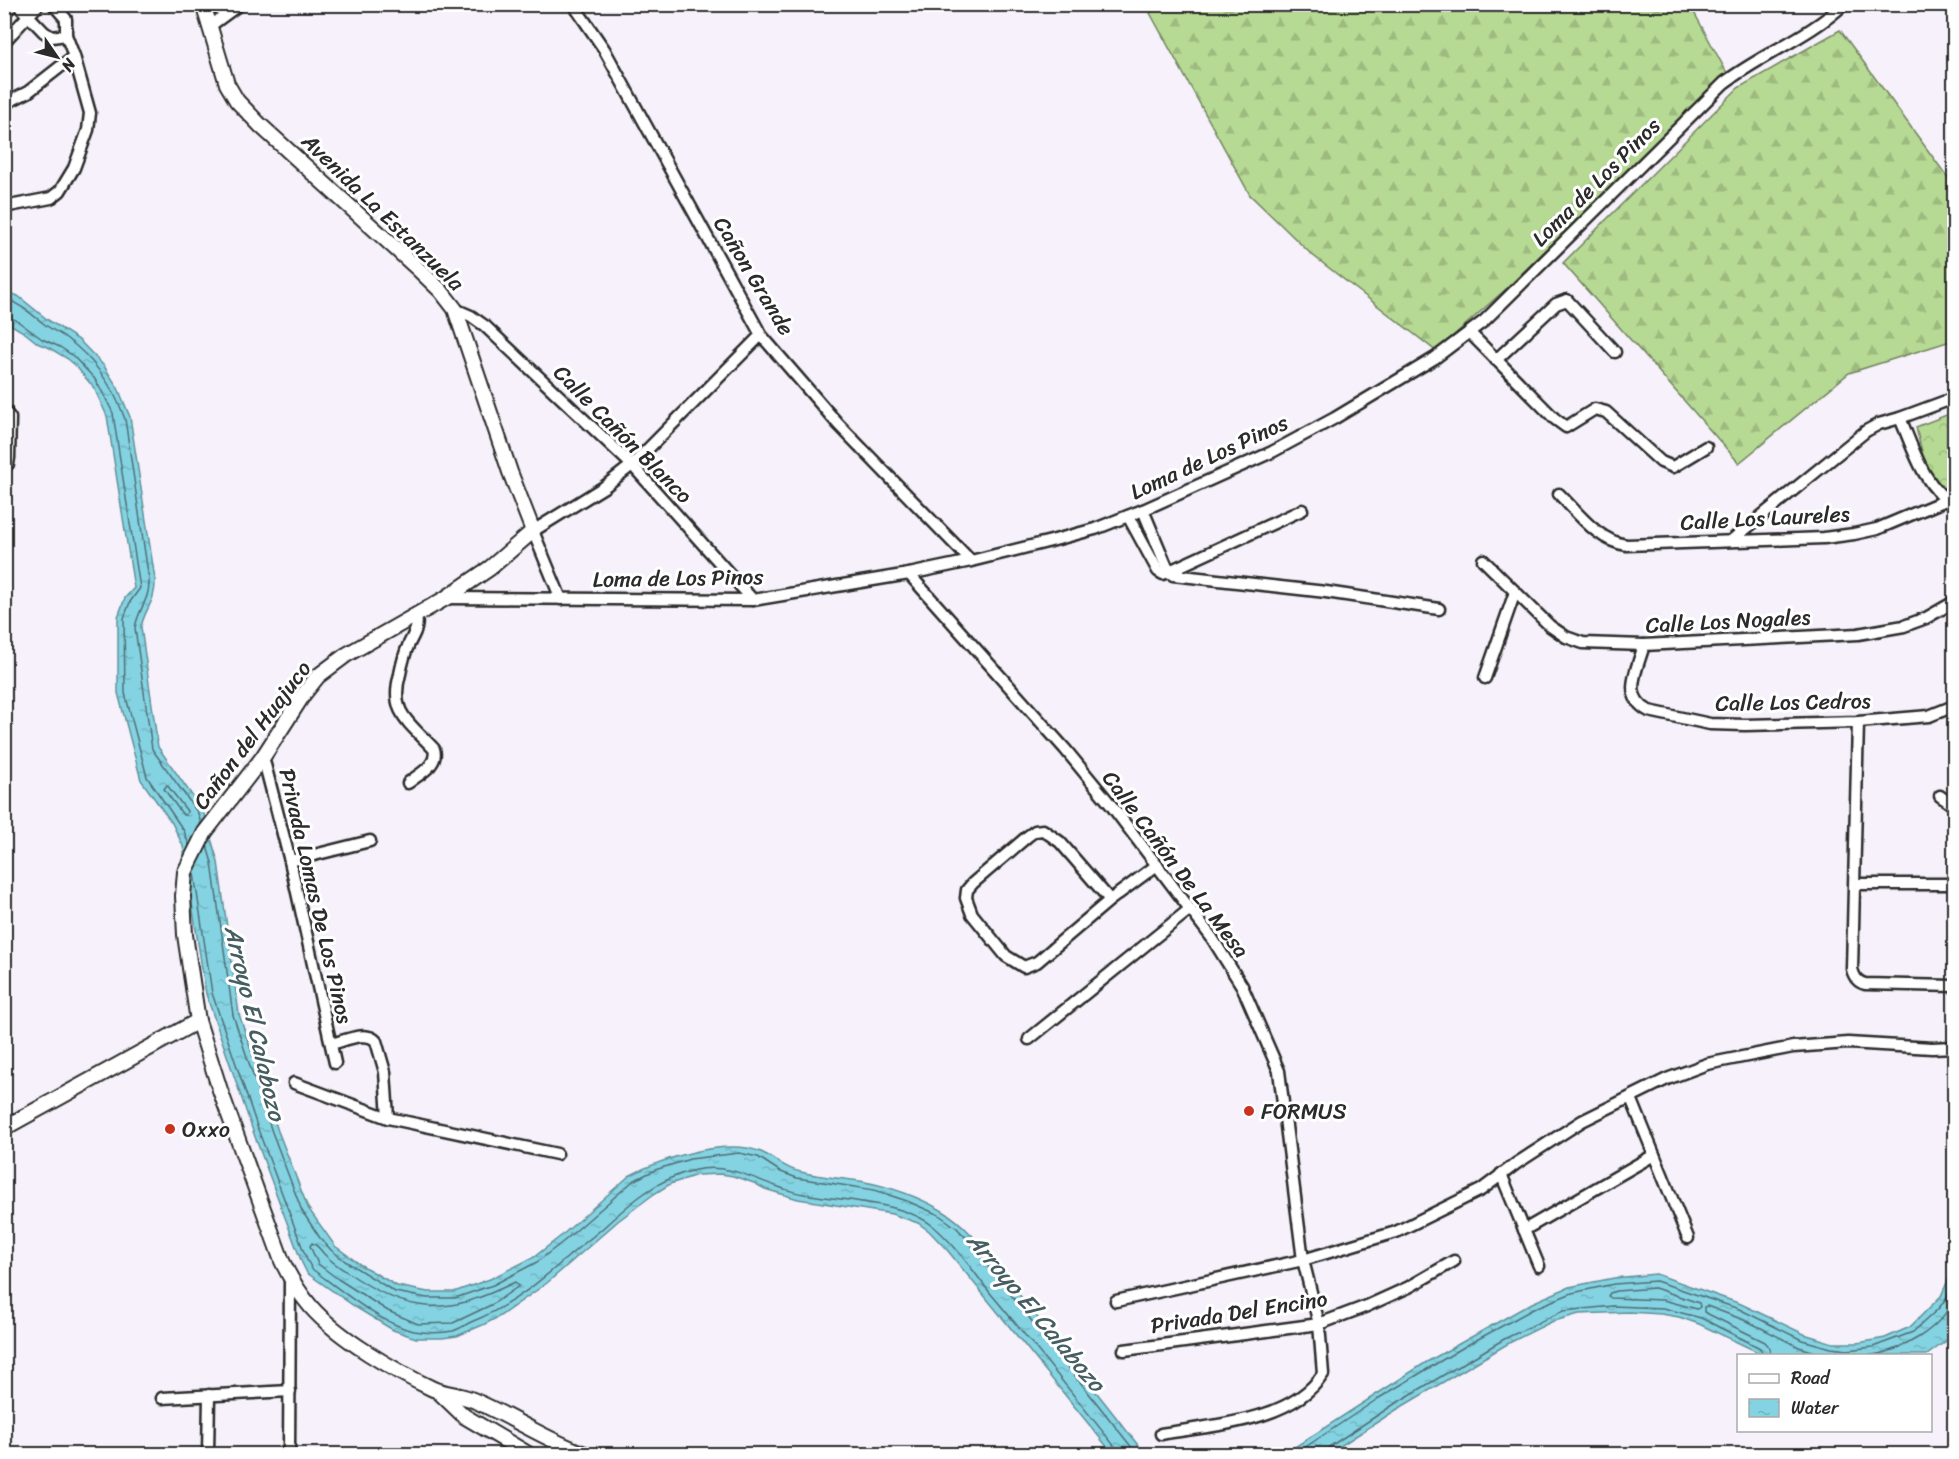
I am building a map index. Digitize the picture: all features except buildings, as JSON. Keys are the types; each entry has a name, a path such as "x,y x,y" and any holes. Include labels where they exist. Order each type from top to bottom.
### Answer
{"street":[{"path":"4,13 15,4 44,32 52,36 66,35"},
{"path":"4,42 39,4"},
{"path":"4,207 51,198 66,185 86,137 90,113 66,35 66,20 53,4"},
{"name":"Avenida La Estanzuela","path":"203,4 227,84 237,101 260,125 432,283 455,309 510,472 561,599"},
{"path":"210,26 240,4"},
{"name":"Cañon Grande","path":"573,4 604,49 761,334 838,424 971,561"},
{"name":"Loma de Los Pinos","path":"446,598 753,600 971,561 1095,529 1143,510 1272,452 1435,358 1484,321 1724,83 1742,69 1818,24 1844,4"},
{"path":"4,104 28,92 74,56"},
{"path":"1496,360 1556,304 1567,300 1615,352"},
{"name":"Calle Cañón Blanco","path":"455,309 485,326 632,465 753,600"},
{"path":"1469,332 1555,419 1566,427 1595,409 1605,412 1661,462 1673,466 1706,447"},
{"path":"533,531 604,487 632,465 761,334"},
{"path":"1732,540 1866,430 1954,398"},
{"path":"4,410 10,418 6,465"},
{"path":"1900,418 1925,476 1935,490 1950,502"},
{"name":"Calle Los Laureles","path":"1559,494 1600,535 1617,544 1637,545 1824,538 1854,534 1877,529 1950,502"},
{"path":"1143,510 1169,573 1326,592 1439,609"},
{"path":"1128,516 1158,571 1163,574 1302,510"},
{"name":"Cañon del Huajuco","path":"436,1390 368,1352 333,1327 312,1309 294,1286 282,1261 236,1135 198,1021 184,913 185,872 205,832 262,757 318,676 346,655 446,598 490,568 533,531"},
{"name":"Calle Los Nogales","path":"1483,560 1550,626 1566,637 1583,643 1644,645 1858,634 1883,631 1926,618 1954,602"},
{"name":"Calle Cañón De La Mesa","path":"909,573 1065,749 1212,938 1242,987 1279,1071 1303,1260 1319,1324 1323,1374 1310,1390 1286,1406 1266,1415 1161,1434"},
{"path":"1485,678 1515,592"},
{"path":"408,783 433,763 436,756 434,749 403,716 396,703 396,690 406,650 418,624 416,616"},
{"name":"Calle Los Cedros","path":"1644,645 1632,690 1634,699 1649,711 1710,724 1858,722 1929,716 1954,706"},
{"path":"1858,722 1852,969 1857,980 1865,984 1954,986"},
{"name":"Privada Lomas De Los Pinos","path":"262,757 290,861 334,1063"},
{"path":"1940,796 1954,806"},
{"path":"1110,900 1060,842 1043,830 1035,831 1028,836 972,883 967,890 966,898 972,914 1005,956 1024,967 1037,962 1110,900 1157,865"},
{"path":"290,861 370,841"},
{"path":"1855,884 1954,884"},
{"path":"1029,1039 1190,909"},
{"path":"4,1128 198,1021"},
{"name":"Privada Lomas De Los Pinos","path":"331,1044 365,1036 374,1038 385,1072 388,1118"},
{"path":"1116,1301 1303,1260 1395,1232 1480,1190 1582,1122 1667,1079 1707,1064 1792,1047 1848,1043 1932,1048 1954,1047"},
{"path":"294,1083 388,1118 557,1154"},
{"path":"1631,1098 1688,1238"},
{"path":"1524,1230 1654,1155"},
{"path":"1501,1174 1539,1266"},
{"name":"Privada Del Encino","path":"1124,1350 1319,1324 1409,1287 1455,1261"},
{"path":"289,1455 290,1277"},
{"path":"436,1390 464,1416 528,1455"},
{"path":"436,1390 472,1400 585,1455"},
{"path":"162,1398 290,1391"},
{"path":"208,1455 209,1395"}],"green space":[{"path":"1159,4 1690,5 1727,73 1506,289 1436,351 1311,254 1250,195 1150,13"},
{"path":"1840,30 1954,186 1954,340 1849,373 1739,463 1563,263 1738,88"},
{"path":"1954,412 1954,496 1937,482 1927,466 1916,427"}],"water":[{"path":"5,291 18,296 48,320 79,340 104,366 118,388 130,417 155,579 154,594 141,627 158,747 203,811 218,862 239,1014 278,1131 308,1208 335,1246 361,1265 397,1286 428,1292 454,1292 490,1279 534,1257 629,1176 642,1169 694,1152 730,1147 747,1148 761,1152 795,1171 860,1181 902,1192 932,1205 961,1224 1145,1454 1113,1454 948,1251 918,1223 892,1214 798,1199 733,1176 697,1175 670,1184 618,1221 547,1283 500,1316 457,1336 416,1338 393,1330 307,1273 254,1134 206,994 183,846 172,823 141,780 118,693 118,617 125,598 134,588 107,416 94,388 75,365 5,321"},
{"path":"1954,1267 1954,1335 1928,1354 1762,1354 1679,1317 1629,1312 1579,1314 1551,1322 1509,1343 1396,1410 1328,1454 1284,1454 1425,1363 1532,1303 1569,1287 1614,1278 1656,1274 1741,1304 1804,1334 1833,1343 1858,1343 1885,1338 1910,1327 1941,1296"}],"place":[{"name":"FORMUS","path":"1249,1111"},
{"name":"Oxxo","path":"170,1129"}],"water label":[{"name":"Arroyo El Calabozo","path":"255,1023"},
{"name":"Arroyo El Calabozo","path":"1036,1312"}]}
